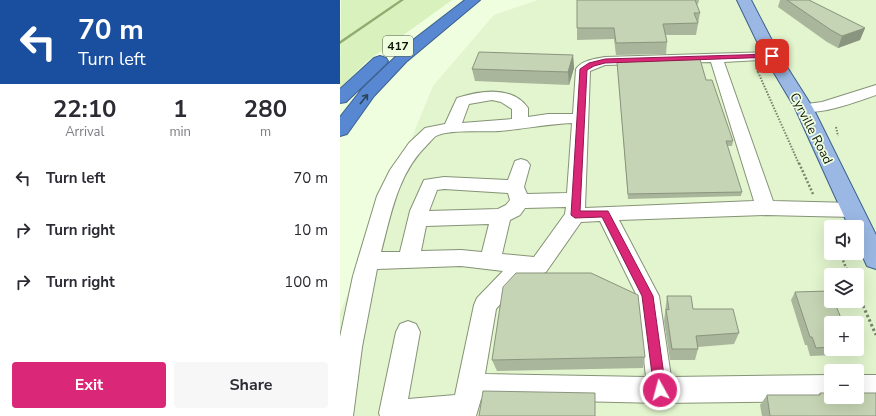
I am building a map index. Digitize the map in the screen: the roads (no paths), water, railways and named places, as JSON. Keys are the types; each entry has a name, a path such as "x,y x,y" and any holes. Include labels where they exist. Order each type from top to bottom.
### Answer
{"highway":[{"name":"417","path":"340,98 403,42 461,0"},
{"path":"340,130 374,86 405,55 473,0"}],"main road":[{"name":"Cyrville Road","path":"744,0 772,56 804,108 876,259"}],"street":[{"path":"408,332 392,413 466,408 485,305 511,277 539,266 576,207 584,69 592,64 605,61 772,56"},
{"path":"716,58 766,208"},
{"path":"804,108 823,106 876,89"},
{"path":"452,128 462,101 476,96 500,96 513,102 520,108 520,123"},
{"path":"340,416 350,347 368,261 386,196 396,174 416,146 432,132 452,128 500,126 548,119 581,118"},
{"path":"418,219 501,216 513,210 521,164"},
{"path":"409,259 418,219 430,184 444,183 517,194 605,214 766,208 820,208 853,210"},
{"path":"605,214 648,296 660,390"},
{"path":"490,261 501,216"},
{"path":"368,261 460,258 539,266"},
{"path":"470,386 660,390 824,388"},
{"path":"864,388 876,388"}],"waterway":[{"path":"340,43 402,0"}]}
